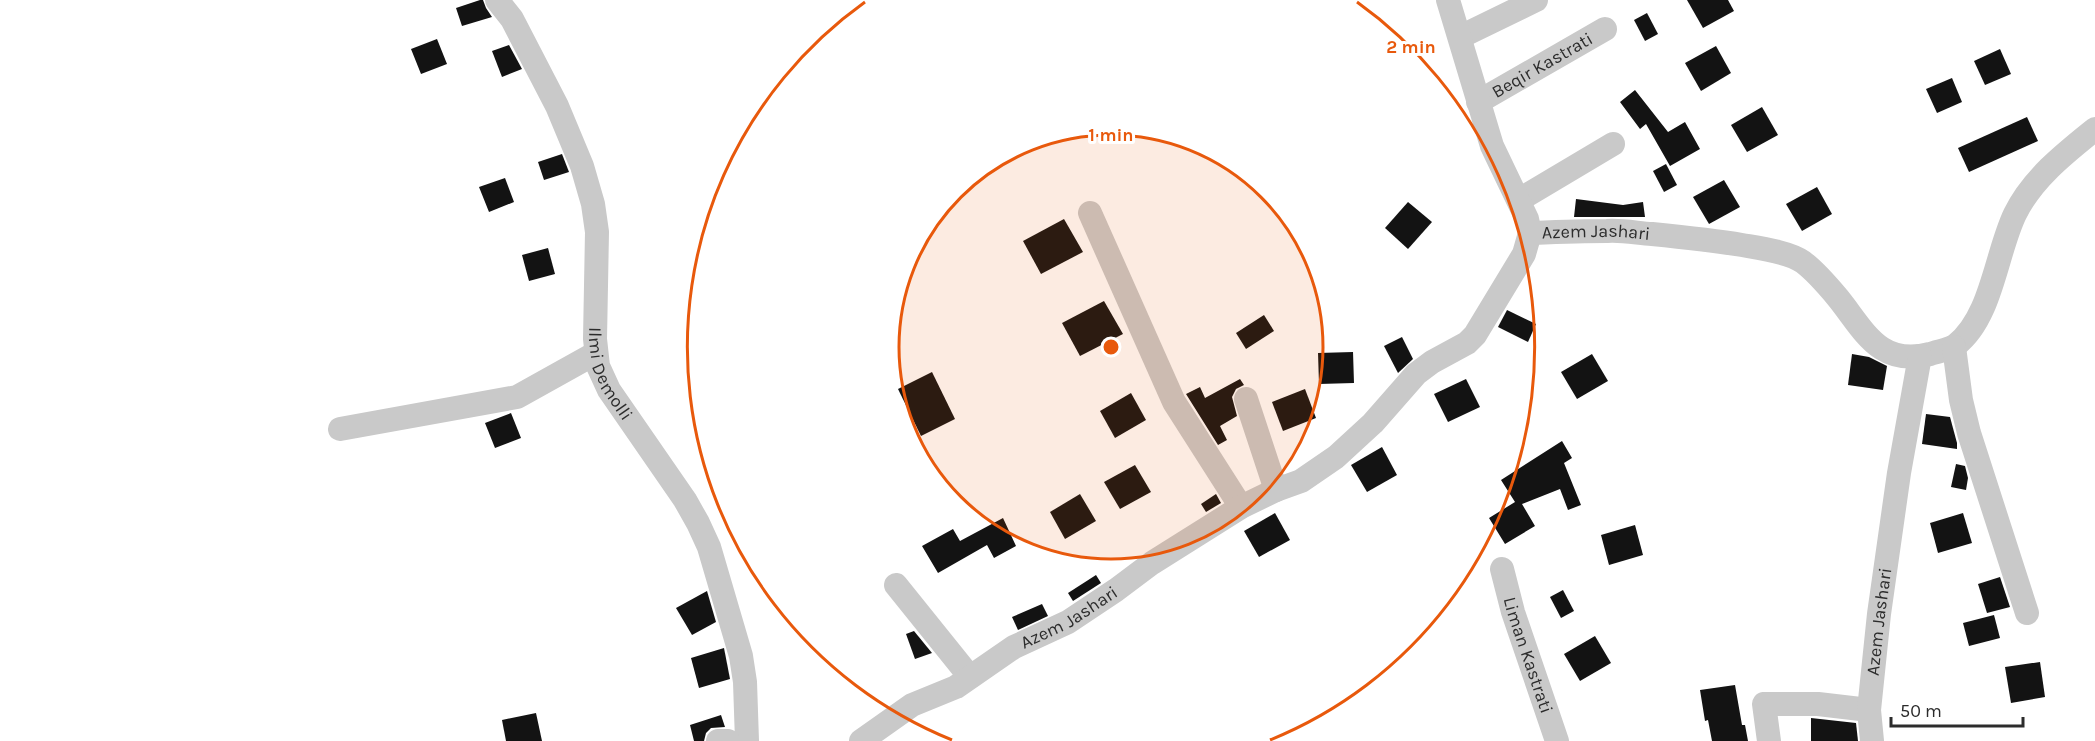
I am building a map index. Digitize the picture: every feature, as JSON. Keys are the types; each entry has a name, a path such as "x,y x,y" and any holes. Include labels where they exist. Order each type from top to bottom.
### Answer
{"street":[{"name":"Ilmi Demolli","path":"497,0 512,19 557,106 582,166 597,232 596,352 598,366 609,390 685,500 709,547 741,656 745,682 747,741"},
{"name":"Beqir Kastrati","path":"1448,0 1492,146 1519,200 1530,233"},
{"path":"1460,37 1536,0"},
{"name":"Beqir Kastrati","path":"1478,102 1605,29"},
{"path":"2027,613 1969,433 1961,400 1954,347 1963,339 1980,311 2009,228 2020,204 2049,168 2095,129"},
{"path":"1519,200 1613,144"},
{"path":"1090,213 1174,402 1241,507"},
{"name":"Azem Jashari","path":"861,741 912,705 956,687 1014,647 1068,622 1152,563 1241,507 1301,481 1336,457 1373,423 1416,374 1432,362 1467,343 1475,335 1524,254 1530,233 1610,230 1714,240 1776,252 1802,261 1837,297 1862,331 1881,348 1894,354 1920,356 1954,347"},
{"path":"340,429 517,398 596,352"},
{"name":"Azem Jashari","path":"1872,741 1869,711 1879,614 1899,473 1920,356"},
{"path":"1246,399 1276,490"},
{"name":"Liman Kastrati","path":"1502,569 1513,612 1557,741"},
{"path":"896,585 970,677"},
{"path":"1769,741 1764,704 1818,704 1869,711"},
{"path":"718,741 728,741"}],"building":[{"path":"483,0 492,17 462,26 456,8"},
{"path":"1687,0 1728,0 1734,11 1703,28"},
{"path":"1647,13 1658,34 1645,41 1634,20"},
{"path":"437,39 447,64 421,74 411,49"},
{"path":"509,45 522,69 502,77 492,51"},
{"path":"1716,46 1731,73 1701,91 1685,63"},
{"path":"2000,49 2011,74 1985,85 1974,61"},
{"path":"1952,78 1962,102 1937,113 1926,89"},
{"path":"1635,90 1668,132 1685,122 1700,149 1670,166 1646,124 1640,129 1620,102"},
{"path":"1762,107 1778,135 1747,152 1731,125"},
{"path":"2027,117 2038,141 1969,172 1958,148"},
{"path":"562,154 569,172 544,180 538,162"},
{"path":"1666,164 1677,185 1664,192 1653,171"},
{"path":"505,178 514,202 489,212 479,187"},
{"path":"1724,180 1740,207 1709,224 1693,197"},
{"path":"1817,187 1832,214 1802,231 1786,204"},
{"path":"1576,199 1623,205 1643,202 1645,217 1574,217"},
{"path":"1408,202 1432,222 1408,249 1385,228"},
{"path":"1064,219 1083,252 1041,274 1023,241"},
{"path":"548,248 555,274 529,281 522,255"},
{"path":"1104,301 1123,334 1080,356 1062,323"},
{"path":"1507,310 1536,324 1528,342 1498,327"},
{"path":"1264,315 1274,331 1246,349 1236,333"},
{"path":"1402,337 1413,359 1398,373 1384,346"},
{"path":"1353,352 1354,383 1319,384 1318,353"},
{"path":"1592,354 1608,381 1577,399 1561,372"},
{"path":"1852,354 1869,357 1887,366 1883,390 1848,385"},
{"path":"932,372 955,419 921,436 898,389"},
{"path":"1240,379 1244,385 1236,389 1232,397 1237,416 1220,426 1227,440 1218,445 1186,394 1200,387 1205,398"},
{"path":"1466,379 1480,407 1448,422 1434,394"},
{"path":"1305,389 1316,418 1283,431 1272,402"},
{"path":"1131,393 1146,420 1115,438 1100,411"},
{"path":"511,413 521,438 495,448 485,423"},
{"path":"1926,414 1950,417 1957,449 1922,444"},
{"path":"1562,441 1572,458 1564,463 1581,505 1568,510 1560,489 1522,504 1535,526 1505,544 1489,518 1515,502 1501,480"},
{"path":"1382,447 1397,475 1367,492 1351,465"},
{"path":"1956,464 1965,466 1968,478 1966,490 1951,487"},
{"path":"1135,465 1151,492 1120,509 1104,482"},
{"path":"1080,494 1096,521 1065,539 1050,512"},
{"path":"1216,494 1221,503 1206,512 1201,504"},
{"path":"1275,513 1290,540 1259,557 1244,531"},
{"path":"1963,513 1972,543 1938,553 1930,523"},
{"path":"1003,518 1016,546 994,558 987,545 938,573 922,546 953,529 960,541"},
{"path":"1635,525 1643,555 1609,565 1601,535"},
{"path":"1096,575 1101,583 1073,601 1068,593"},
{"path":"2000,577 2010,607 1987,613 1978,584"},
{"path":"1563,590 1574,611 1561,618 1550,597"},
{"path":"707,591 716,622 692,635 676,608"},
{"path":"1042,604 1048,616 1018,630 1012,617"},
{"path":"1994,615 2000,638 1969,646 1963,623"},
{"path":"914,631 932,653 915,659 906,634"},
{"path":"1595,636 1611,663 1580,681 1564,654"},
{"path":"724,648 730,679 699,688 691,658"},
{"path":"2040,662 2045,697 2011,703 2005,667"},
{"path":"1735,685 1742,725 1745,725 1748,741 1712,741 1708,720 1705,721 1700,690"},
{"path":"536,713 542,741 506,741 502,720"},
{"path":"721,715 725,727 711,728 706,733 704,741 694,741 690,725"},
{"path":"1811,718 1856,723 1858,741 1811,741"}]}
